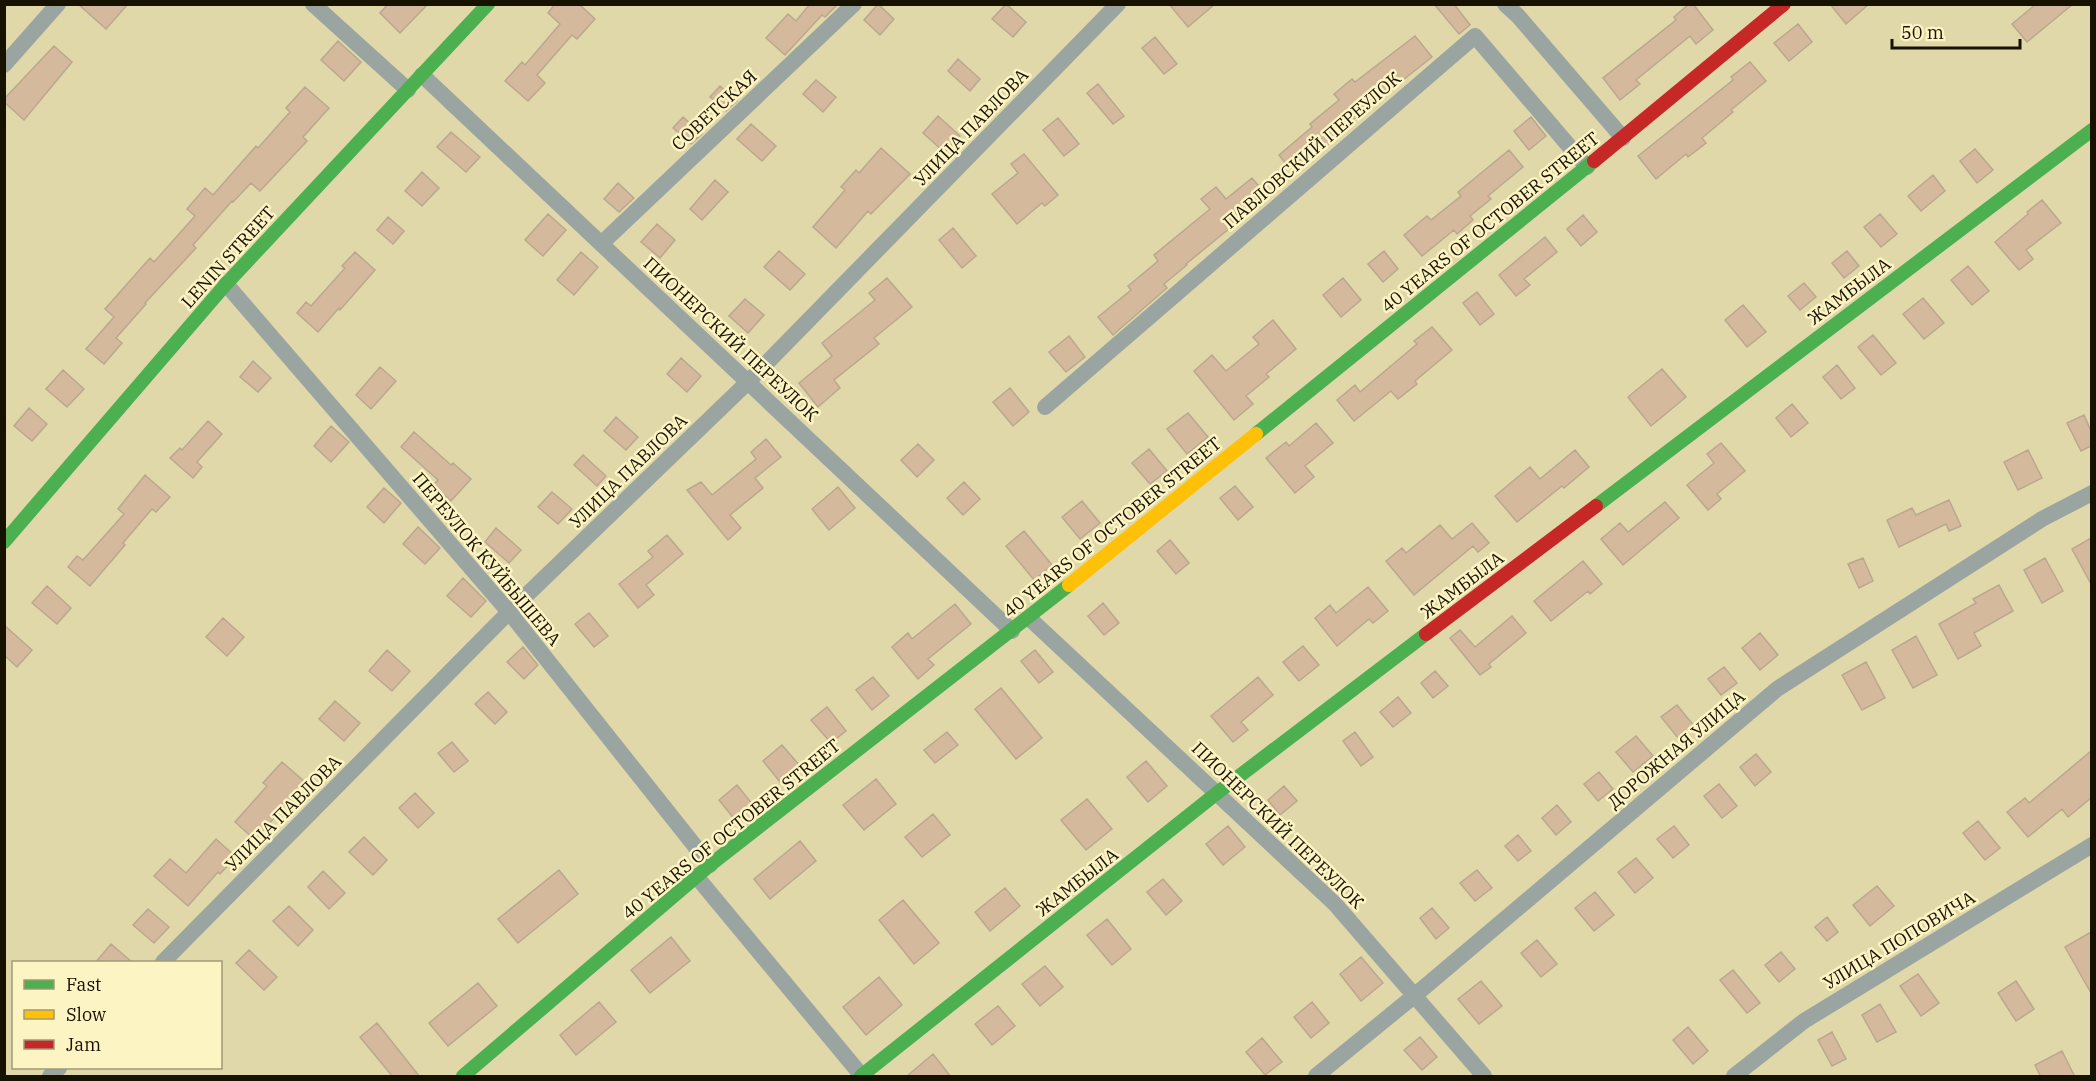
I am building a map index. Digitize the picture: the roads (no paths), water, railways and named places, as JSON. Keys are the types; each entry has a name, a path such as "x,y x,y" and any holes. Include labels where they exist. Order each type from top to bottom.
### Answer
{"street":[{"path":"4,65 58,4"},
{"path":"313,4 408,90"},
{"name":"LENIN STREET","path":"4,542 226,284 489,4"},
{"name":"СОВЕТСКАЯ","path":"601,244 854,4"},
{"name":"УЛИЦА ПАВЛОВА","path":"165,961 509,612 748,382 1118,4"},
{"path":"1505,4 1518,16 1623,138"},
{"name":"40 YEARS OF OCTOBER STREET","path":"463,1077 696,876 1029,618 1623,138 1784,4"},
{"name":"ПАВЛОВСКИЙ ПЕРЕУЛОК","path":"1045,407 1475,36 1587,167"},
{"name":"ПИОНЕРСКИЙ ПЕРЕУЛОК","path":"422,75 1012,631"},
{"name":"ЖАМБЫЛА","path":"861,1076 1217,793 2091,130"},
{"name":"ПЕРЕУЛОК КУЙБЫШЕВА","path":"226,284 509,612 710,865"},
{"name":"ДОРОЖНАЯ УЛИЦА","path":"1316,1077 1777,689 2042,519 2091,494"},
{"name":"ПИОНЕРСКИЙ ПЕРЕУЛОК","path":"1029,618 1335,904 1484,1077"},
{"name":"УЛИЦА ПОПОВИЧА","path":"1734,1077 1804,1021 2091,845"},
{"path":"696,876 861,1076"}]}
